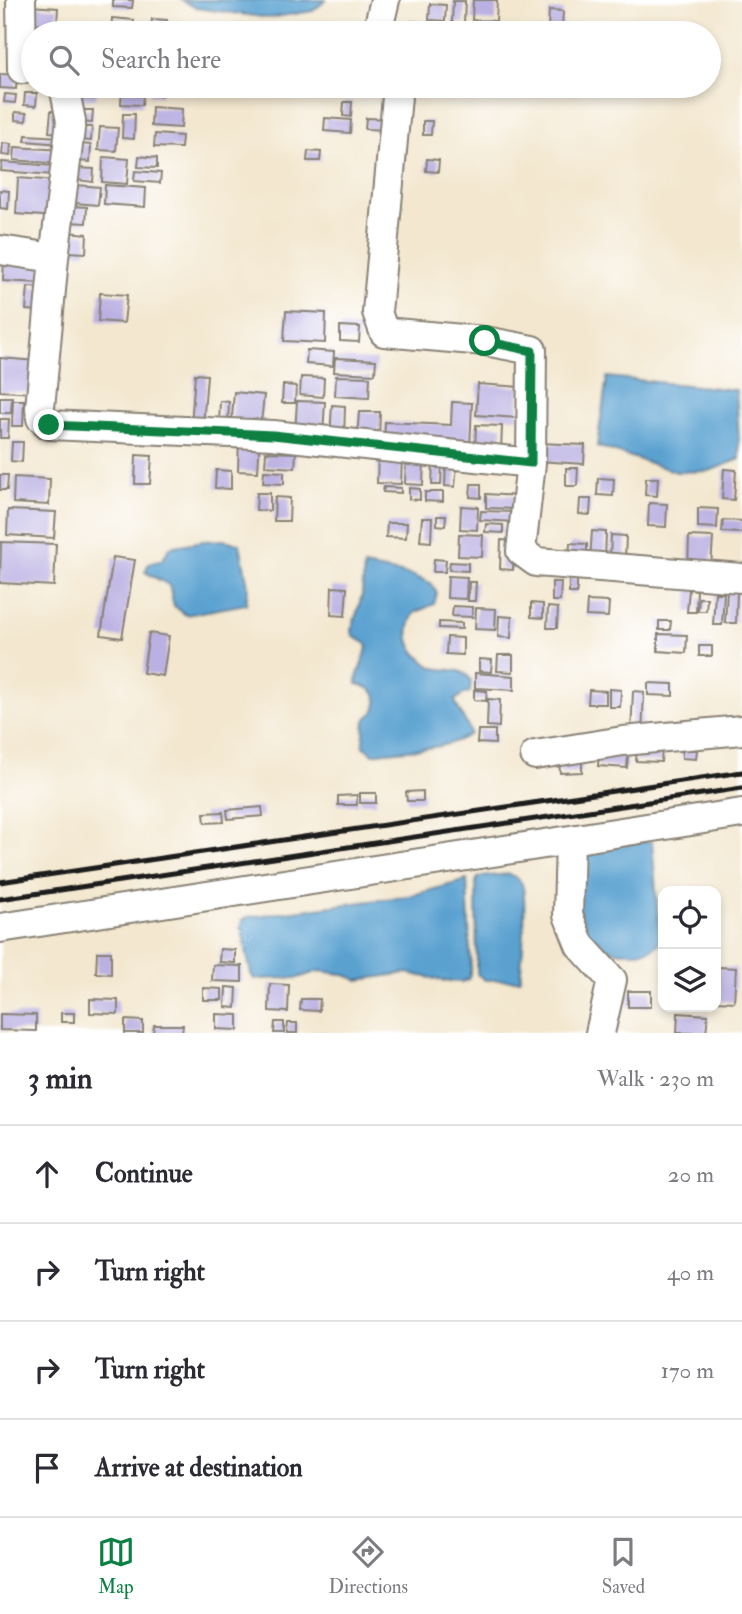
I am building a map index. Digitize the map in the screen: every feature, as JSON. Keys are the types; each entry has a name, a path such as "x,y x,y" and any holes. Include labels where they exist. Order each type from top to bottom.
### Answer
{"street":[{"path":"18,69 21,0"},
{"path":"380,21 386,0"},
{"path":"66,98 71,121 54,258 40,408 41,418 49,425 273,435 531,463"},
{"path":"397,98 377,312 384,332 485,341 532,351 531,463 522,551 536,562 742,579"},
{"path":"0,250 54,258"},
{"path":"535,755 623,741 742,730"},
{"path":"0,928 742,813"},
{"path":"570,840 568,915 580,945 612,980 600,1033"}],"water":[{"path":"182,0 326,0 313,11 269,18 196,8"},
{"path":"607,377 736,390 740,459 709,471 677,472 597,446"},
{"path":"224,540 240,544 248,586 246,604 186,615 174,606 169,585 145,572 149,563 162,560 170,547"},
{"path":"364,566 411,575 431,583 437,593 434,604 414,613 408,632 413,648 430,666 459,671 471,680 470,692 455,700 470,734 460,740 373,754 363,746 365,720 374,711 377,702 372,691 357,684 367,644 353,636 352,629 362,595"},
{"path":"652,841 658,917 657,945 638,952 614,951 591,938 580,916 576,889 578,864 585,847"},
{"path":"509,874 520,880 524,893 520,980 485,980 477,974 476,881 479,877"},
{"path":"467,880 471,968 469,979 462,982 446,981 407,973 358,980 342,974 319,971 298,978 254,979 251,974 241,926 243,919 409,896"}],"building":[{"path":"113,0 133,0 132,8 113,7"},
{"path":"473,0 497,0 496,21 472,20"},
{"path":"453,1 465,1 464,21 452,21"},
{"path":"430,4 446,5 445,21 429,20"},
{"path":"30,6 58,8 57,21 28,21"},
{"path":"549,10 563,11 562,21 548,21"},
{"path":"112,18 134,20 134,21 112,21"},
{"path":"0,74 17,75 16,89 0,88"},
{"path":"5,94 16,95 15,103 4,102"},
{"path":"25,98 37,98 36,106 24,105"},
{"path":"121,98 143,98 142,105 121,104"},
{"path":"344,102 352,102 351,117 343,116"},
{"path":"152,107 182,109 181,128 151,126"},
{"path":"82,110 93,110 92,123 81,122"},
{"path":"51,111 64,112 62,133 49,132"},
{"path":"15,112 27,113 26,121 15,120"},
{"path":"123,114 135,114 134,139 122,138"},
{"path":"325,118 351,120 350,133 324,131"},
{"path":"366,118 388,119 388,130 365,129"},
{"path":"423,121 432,121 431,135 423,135"},
{"path":"81,127 92,127 91,141 80,140"},
{"path":"100,127 118,128 116,151 98,150"},
{"path":"155,134 182,136 181,148 154,147"},
{"path":"26,135 61,137 61,144 25,141"},
{"path":"3,143 11,144 10,156 2,155"},
{"path":"79,144 91,145 90,162 77,161"},
{"path":"15,147 62,150 61,164 14,160"},
{"path":"308,151 321,152 320,161 307,161"},
{"path":"139,156 157,158 157,168 138,167"},
{"path":"103,157 129,159 127,184 102,182"},
{"path":"427,159 439,160 438,172 426,171"},
{"path":"2,162 54,166 54,175 1,171"},
{"path":"78,168 94,169 93,182 77,180"},
{"path":"135,171 161,173 160,183 134,181"},
{"path":"18,178 58,181 56,217 16,214"},
{"path":"76,185 100,187 98,205 75,203"},
{"path":"105,185 146,188 145,207 104,204"},
{"path":"0,190 9,191 8,209 0,208"},
{"path":"71,206 87,207 86,223 69,222"},
{"path":"68,232 87,234 86,253 67,252"},
{"path":"4,257 43,260 41,283 3,281"},
{"path":"28,287 42,288 40,311 26,310"},
{"path":"100,293 127,295 124,323 98,321"},
{"path":"286,311 326,313 325,343 284,341"},
{"path":"340,326 360,327 359,342 340,341"},
{"path":"307,350 334,352 333,366 306,364"},
{"path":"0,358 36,361 34,393 0,391"},
{"path":"335,358 376,360 375,374 334,372"},
{"path":"195,374 207,375 203,426 191,425"},
{"path":"336,376 370,377 369,398 335,396"},
{"path":"301,377 324,378 323,397 300,395"},
{"path":"478,384 520,387 518,418 476,415"},
{"path":"283,385 296,386 295,403 282,403"},
{"path":"234,392 264,395 260,433 231,430"},
{"path":"0,397 12,397 11,413 0,413"},
{"path":"13,400 24,400 23,426 12,426"},
{"path":"220,401 229,402 228,426 219,425"},
{"path":"297,401 325,402 323,435 295,434"},
{"path":"452,402 472,403 470,449 384,445 385,422 451,425"},
{"path":"332,405 345,406 344,438 330,437"},
{"path":"359,412 380,412 379,441 357,440"},
{"path":"0,419 9,419 8,438 0,438"},
{"path":"476,425 502,426 501,452 475,451"},
{"path":"239,436 260,437 258,472 238,471"},
{"path":"12,442 23,442 22,462 11,461"},
{"path":"539,443 585,445 584,464 538,461"},
{"path":"266,452 296,453 295,468 265,466"},
{"path":"378,453 402,455 401,484 377,483"},
{"path":"136,455 152,456 150,484 135,484"},
{"path":"406,457 424,457 423,485 405,484"},
{"path":"433,460 442,460 441,485 432,485"},
{"path":"446,463 457,464 455,487 445,486"},
{"path":"566,468 578,468 577,486 566,486"},
{"path":"724,469 736,470 734,500 722,499"},
{"path":"216,470 231,471 231,489 215,488"},
{"path":"264,471 284,472 284,484 263,483"},
{"path":"0,475 8,475 7,490 0,490"},
{"path":"14,477 50,479 49,505 13,503"},
{"path":"598,478 614,479 613,496 597,495"},
{"path":"646,478 658,478 657,496 645,495"},
{"path":"471,484 481,484 481,498 470,497"},
{"path":"384,487 401,488 401,493 383,492"},
{"path":"409,488 420,489 420,500 409,499"},
{"path":"425,492 443,492 443,502 425,501"},
{"path":"257,493 270,493 270,511 256,510"},
{"path":"486,494 519,496 518,509 486,508"},
{"path":"275,497 290,498 289,521 274,521"},
{"path":"580,499 591,499 590,515 579,514"},
{"path":"649,503 667,504 666,527 648,526"},
{"path":"461,506 478,507 477,530 460,529"},
{"path":"698,508 718,509 717,528 698,527"},
{"path":"8,510 56,512 54,538 7,535"},
{"path":"481,511 516,512 516,522 480,520"},
{"path":"437,516 446,516 445,526 437,525"},
{"path":"422,518 432,518 431,542 420,541"},
{"path":"723,520 742,521 742,533 722,532"},
{"path":"387,523 407,523 406,538 386,537"},
{"path":"486,524 503,525 503,533 485,532"},
{"path":"592,531 606,532 605,561 590,560"},
{"path":"459,534 483,535 482,557 458,556"},
{"path":"611,535 626,536 625,561 610,560"},
{"path":"689,536 713,537 711,568 688,567"},
{"path":"501,540 514,541 513,570 500,569"},
{"path":"1,542 56,544 54,586 0,583"},
{"path":"570,543 587,544 587,562 569,561"},
{"path":"113,557 135,560 122,638 101,635"},
{"path":"434,559 446,560 445,572 433,572"},
{"path":"450,562 468,563 468,571 449,570"},
{"path":"448,576 467,577 466,599 447,598"},
{"path":"569,577 577,578 577,593 569,593"},
{"path":"469,582 476,582 475,601 468,601"},
{"path":"552,582 561,582 560,601 552,601"},
{"path":"332,587 347,588 345,616 331,615"},
{"path":"689,589 697,590 696,612 687,612"},
{"path":"727,592 737,592 736,623 725,623"},
{"path":"715,593 724,593 722,625 713,625"},
{"path":"699,598 707,598 706,611 698,611"},
{"path":"587,601 609,602 608,617 586,616"},
{"path":"531,603 543,604 543,618 531,617"},
{"path":"453,606 472,607 472,617 452,616"},
{"path":"548,607 558,608 557,628 547,628"},
{"path":"476,608 496,609 495,630 475,629"},
{"path":"499,616 512,617 511,638 498,637"},
{"path":"659,621 671,621 670,630 659,630"},
{"path":"439,622 462,623 462,629 439,628"},
{"path":"149,633 169,636 163,676 143,673"},
{"path":"658,634 687,635 686,653 658,651"},
{"path":"447,637 463,638 463,655 446,654"},
{"path":"699,646 712,646 712,656 699,656"},
{"path":"498,655 513,655 513,672 497,671"},
{"path":"479,659 492,660 491,672 479,671"},
{"path":"475,673 514,676 514,690 475,688"},
{"path":"648,683 673,684 673,696 648,695"},
{"path":"609,689 621,690 620,707 609,707"},
{"path":"474,690 487,691 486,701 474,700"},
{"path":"589,690 606,691 606,704 588,704"},
{"path":"633,691 644,692 642,735 631,735"},
{"path":"488,699 500,700 499,727 487,726"},
{"path":"478,730 495,730 495,744 477,743"},
{"path":"637,748 662,749 661,762 636,761"},
{"path":"682,750 697,750 696,759 682,758"},
{"path":"599,753 628,755 627,768 598,766"},
{"path":"582,758 582,772 560,773 559,759"},
{"path":"423,791 423,801 407,801 406,792"},
{"path":"360,793 376,793 376,803 360,803"},
{"path":"357,795 357,805 338,805 338,796"},
{"path":"262,807 263,816 228,819 227,810"},
{"path":"223,812 224,822 205,823 204,813"},
{"path":"220,949 235,950 235,963 219,962"},
{"path":"97,952 111,952 111,974 96,973"},
{"path":"213,965 242,966 242,982 212,981"},
{"path":"721,967 736,968 734,1002 721,1001"},
{"path":"270,984 289,985 288,1012 269,1011"},
{"path":"226,987 237,988 236,1008 225,1007"},
{"path":"203,988 222,989 222,1000 203,1000"},
{"path":"628,991 651,991 651,1007 628,1007"},
{"path":"90,999 118,1000 118,1014 90,1013"},
{"path":"301,999 320,999 319,1011 300,1010"},
{"path":"61,1013 74,1013 74,1022 61,1022"},
{"path":"678,1013 708,1015 706,1033 677,1033"},
{"path":"0,1014 36,1015 36,1031 0,1030"},
{"path":"216,1014 238,1015 238,1030 216,1029"},
{"path":"125,1020 143,1021 143,1033 125,1033"},
{"path":"275,1022 284,1022 284,1033 274,1033"},
{"path":"288,1023 297,1023 297,1033 287,1033"},
{"path":"154,1025 183,1025 182,1033 153,1033"}],"railway":[{"path":"0,882 742,772"},
{"path":"0,899 742,788"}],"route":[{"path":"49,425 273,435 531,463 532,351 485,341"}]}
